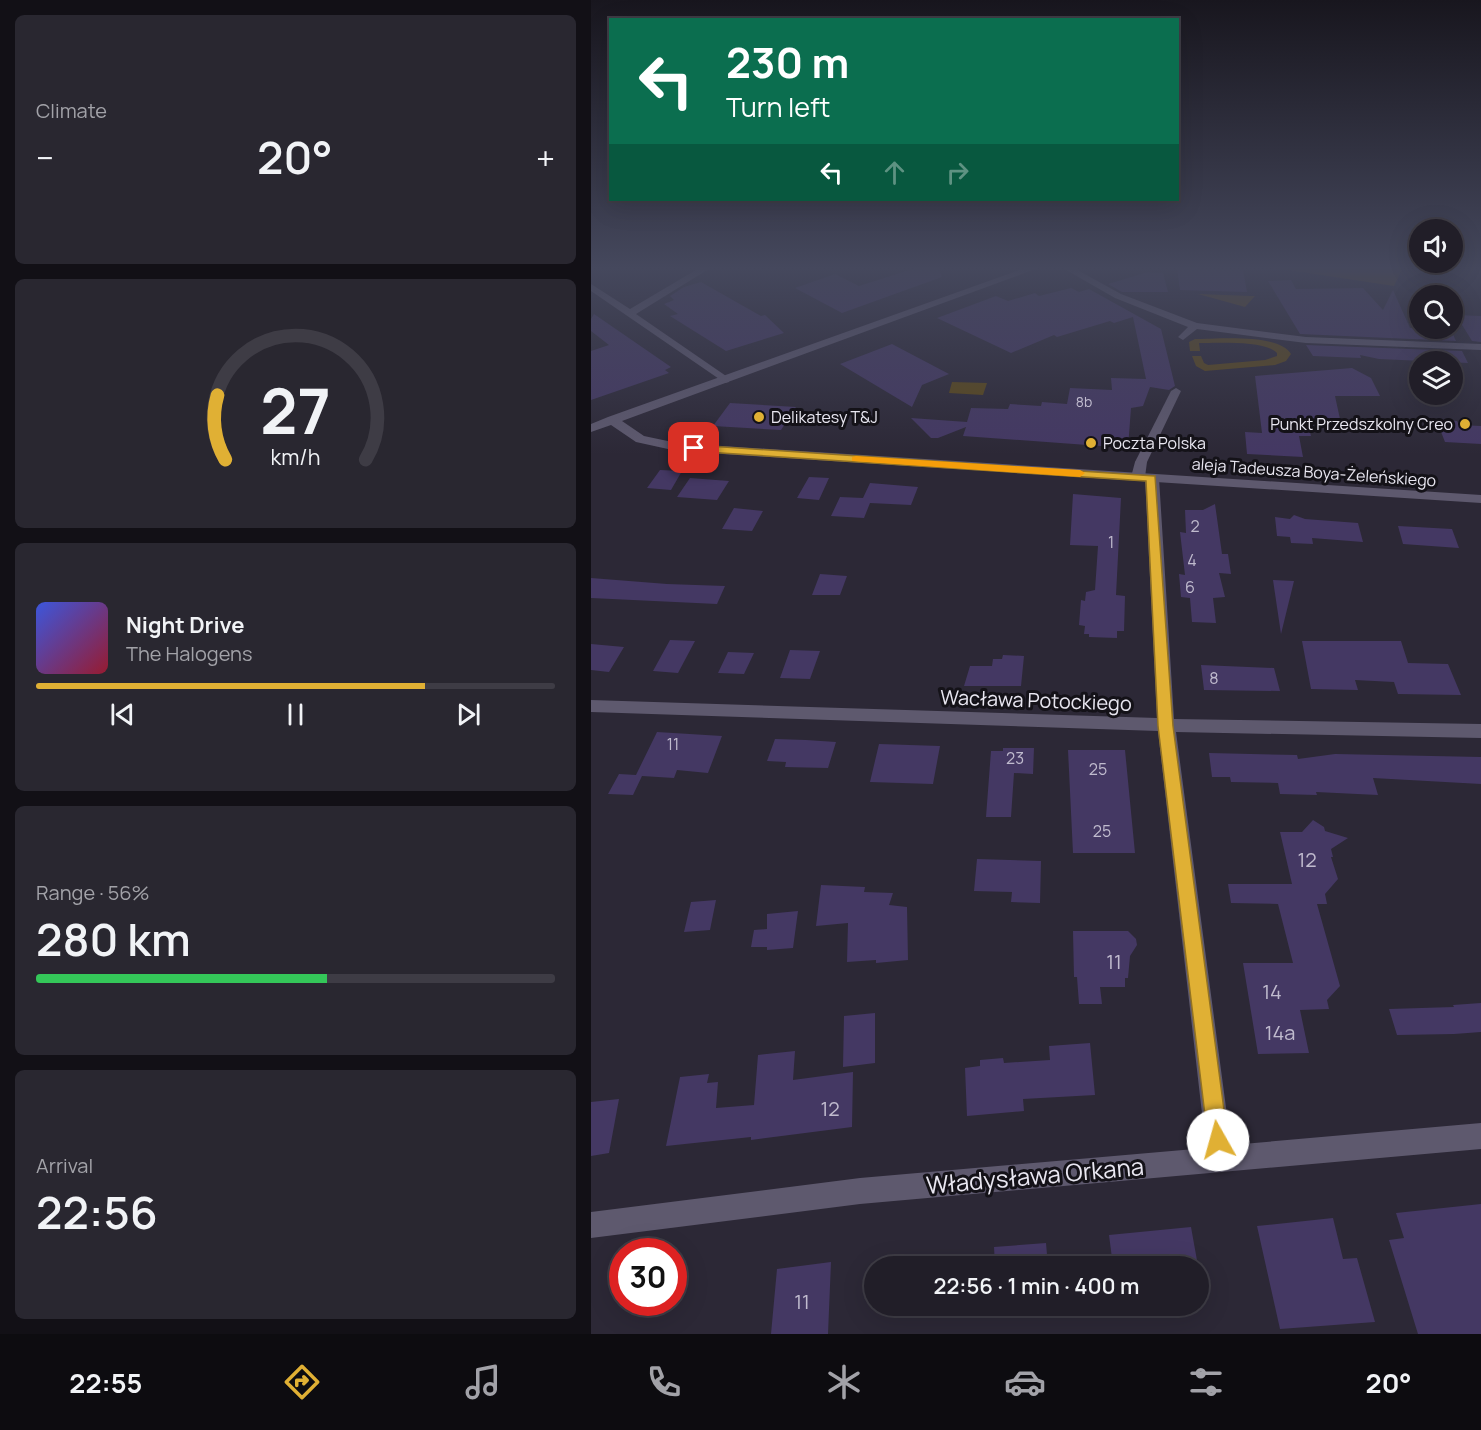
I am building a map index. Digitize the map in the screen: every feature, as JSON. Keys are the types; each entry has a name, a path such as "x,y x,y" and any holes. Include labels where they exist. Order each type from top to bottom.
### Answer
{"street":[{"path":"654,329 725,380"},
{"path":"591,428 865,329"},
{"path":"1183,338 1192,329"},
{"path":"1219,329 1289,339 1481,347"},
{"path":"1176,391 1144,472 1165,726 1220,1158"},
{"name":"aleja Tadeusza Boya-Żeleńskiego","path":"612,420 640,439 677,447 1144,472 1481,499"},
{"name":"Wacława Potockiego","path":"591,706 819,717 1165,726 1481,730"},
{"name":"Władysława Orkana","path":"591,1225 860,1191 1481,1136"}],"shaded area":[{"path":"1195,339 1261,340 1284,347 1291,354 1286,361 1275,365 1205,371 1196,366 1192,356 1201,356 1204,363 1208,365 1265,360 1277,356 1277,353 1262,346 1228,343 1199,343 1200,351 1190,351 1189,342"},
{"path":"952,382 987,383 983,395 949,393"}],"building":[{"path":"616,329 671,367 665,370 669,373 591,400 591,351 609,345 591,331"},
{"path":"691,329 780,329 784,333 726,351"},
{"path":"961,329 1083,329 1057,337 1054,335 1011,353"},
{"path":"1136,329 1161,329 1175,386 1169,390 1150,387 1143,406 1131,408 1128,448 963,436 966,427 938,438 931,438 911,418 967,422 971,408 1008,409 1010,404 1041,406 1042,402 1067,404 1070,388 1112,390 1111,378 1146,379"},
{"path":"1297,329 1409,329 1409,339 1300,334"},
{"path":"1465,329 1481,329 1481,342 1472,341"},
{"path":"1411,339 1455,339 1456,341"},
{"path":"892,344 949,374 922,385 912,407 840,364"},
{"path":"1306,345 1462,351 1409,351 1409,360 1379,359 1360,355 1361,358 1313,356"},
{"path":"1463,353 1468,363 1463,363"},
{"path":"1352,368 1371,378 1380,396 1335,396 1340,419 1308,424 1311,436 1299,436 1303,457 1247,454 1245,432 1262,433 1255,376"},
{"path":"730,403 796,407 781,430 713,426"},
{"path":"1436,419 1457,421 1459,425 1481,426 1481,444 1445,442"},
{"path":"660,470 682,471 671,490 647,488"},
{"path":"809,477 829,478 819,500 797,498"},
{"path":"690,478 729,481 717,500 677,497"},
{"path":"870,483 918,487 911,505 870,503 864,518 831,516 840,497 863,498"},
{"path":"1073,494 1121,498 1116,595 1125,596 1124,631 1117,631 1117,638 1089,637 1089,634 1084,634 1085,626 1079,625 1081,600 1085,601 1086,592 1095,590 1098,546 1070,545"},
{"path":"1215,504 1222,554 1228,554 1231,574 1219,573 1225,597 1213,598 1216,623 1192,622 1190,598 1181,597 1179,574 1185,575 1180,532 1186,533 1185,510 1203,510"},
{"path":"734,508 763,511 752,531 722,529"},
{"path":"1294,515 1305,519 1358,523 1363,542 1312,538 1313,544 1291,543 1290,537 1277,536 1275,517 1290,519"},
{"path":"1398,526 1452,529 1459,548 1403,544"},
{"path":"820,574 847,576 840,595 812,595"},
{"path":"591,578 725,586 717,604 591,598"},
{"path":"1273,580 1294,581 1281,634"},
{"path":"670,640 695,641 678,673 653,671"},
{"path":"1302,641 1401,641 1408,663 1448,664 1461,695 1398,694 1394,682 1355,680 1358,690 1311,689"},
{"path":"591,644 624,647 609,672 591,670"},
{"path":"790,650 820,651 810,679 780,678"},
{"path":"728,652 754,653 744,674 718,673"},
{"path":"1003,655 1024,656 1021,686 964,686 970,666 992,666 993,659 1002,659"},
{"path":"1201,665 1274,668 1280,691 1204,690"},
{"path":"657,732 722,736 708,773 677,770 674,778 642,776 633,795 608,794 619,774 636,775"},
{"path":"775,739 836,742 828,768 785,767 786,762 767,761"},
{"path":"879,744 940,746 933,784 870,782"},
{"path":"1003,748 1034,748 1033,774 1014,773 1011,817 986,817 991,751 1003,751"},
{"path":"1068,750 1125,750 1135,853 1073,853"},
{"path":"1209,753 1297,755 1298,759 1335,754 1481,757 1481,784 1373,778 1378,795 1316,792 1317,795 1280,794 1278,783 1231,782 1230,777 1212,777"},
{"path":"1313,820 1324,827 1325,831 1348,838 1331,849 1333,857 1331,857 1338,879 1325,894 1327,904 1317,904 1340,986 1327,1000 1329,1009 1300,1010 1309,1053 1258,1054 1243,963 1293,963 1278,904 1231,903 1228,884 1292,884 1280,832 1302,832"},
{"path":"977,859 1041,861 1040,903 1011,902 1012,892 974,891"},
{"path":"821,885 865,887 864,892 893,893 889,905 907,907 908,960 876,963 876,960 847,962 848,923 816,926"},
{"path":"716,900 710,930 684,932 691,902"},
{"path":"798,911 793,948 767,950 767,947 751,947 754,930 767,929 767,914"},
{"path":"1073,931 1128,931 1136,939 1137,945 1130,956 1125,987 1100,987 1102,1004 1079,1004 1077,977 1074,977"},
{"path":"1481,1003 1481,1032 1454,1034 1397,1035 1389,1009 1454,1007 1453,1005"},
{"path":"875,1013 875,1063 843,1067 844,1016"},
{"path":"1090,1043 1095,1095 1023,1099 1024,1111 967,1116 965,1068 980,1066 980,1060 1003,1058 1004,1063 1050,1060 1049,1046"},
{"path":"795,1051 793,1080 853,1072 852,1127 751,1140 751,1137 666,1146 680,1077 709,1074 707,1083 718,1082 716,1108 754,1105 758,1055"},
{"path":"619,1099 609,1153 591,1156 591,1102"},
{"path":"1481,1204 1481,1334 1418,1334 1389,1240 1404,1238 1396,1213"},
{"path":"1333,1218 1343,1259 1357,1258 1375,1322 1280,1329 1257,1226"},
{"path":"1191,1227 1196,1256 1112,1256 1109,1235"},
{"path":"1046,1243 1047,1256 994,1256 994,1247"},
{"path":"831,1262 828,1334 771,1334 777,1269"}],"slow traffic":[{"path":"856,459 1080,473"}],"place":[{"name":"Delikatesy T&J","path":"759,417"},
{"name":"Punkt Przedszkolny Creo","path":"1465,424"},
{"name":"Poczta Polska","path":"1091,443"}],"route":[{"path":"694,448 1152,478 1151,497 1165,726 1218,1140"}]}
